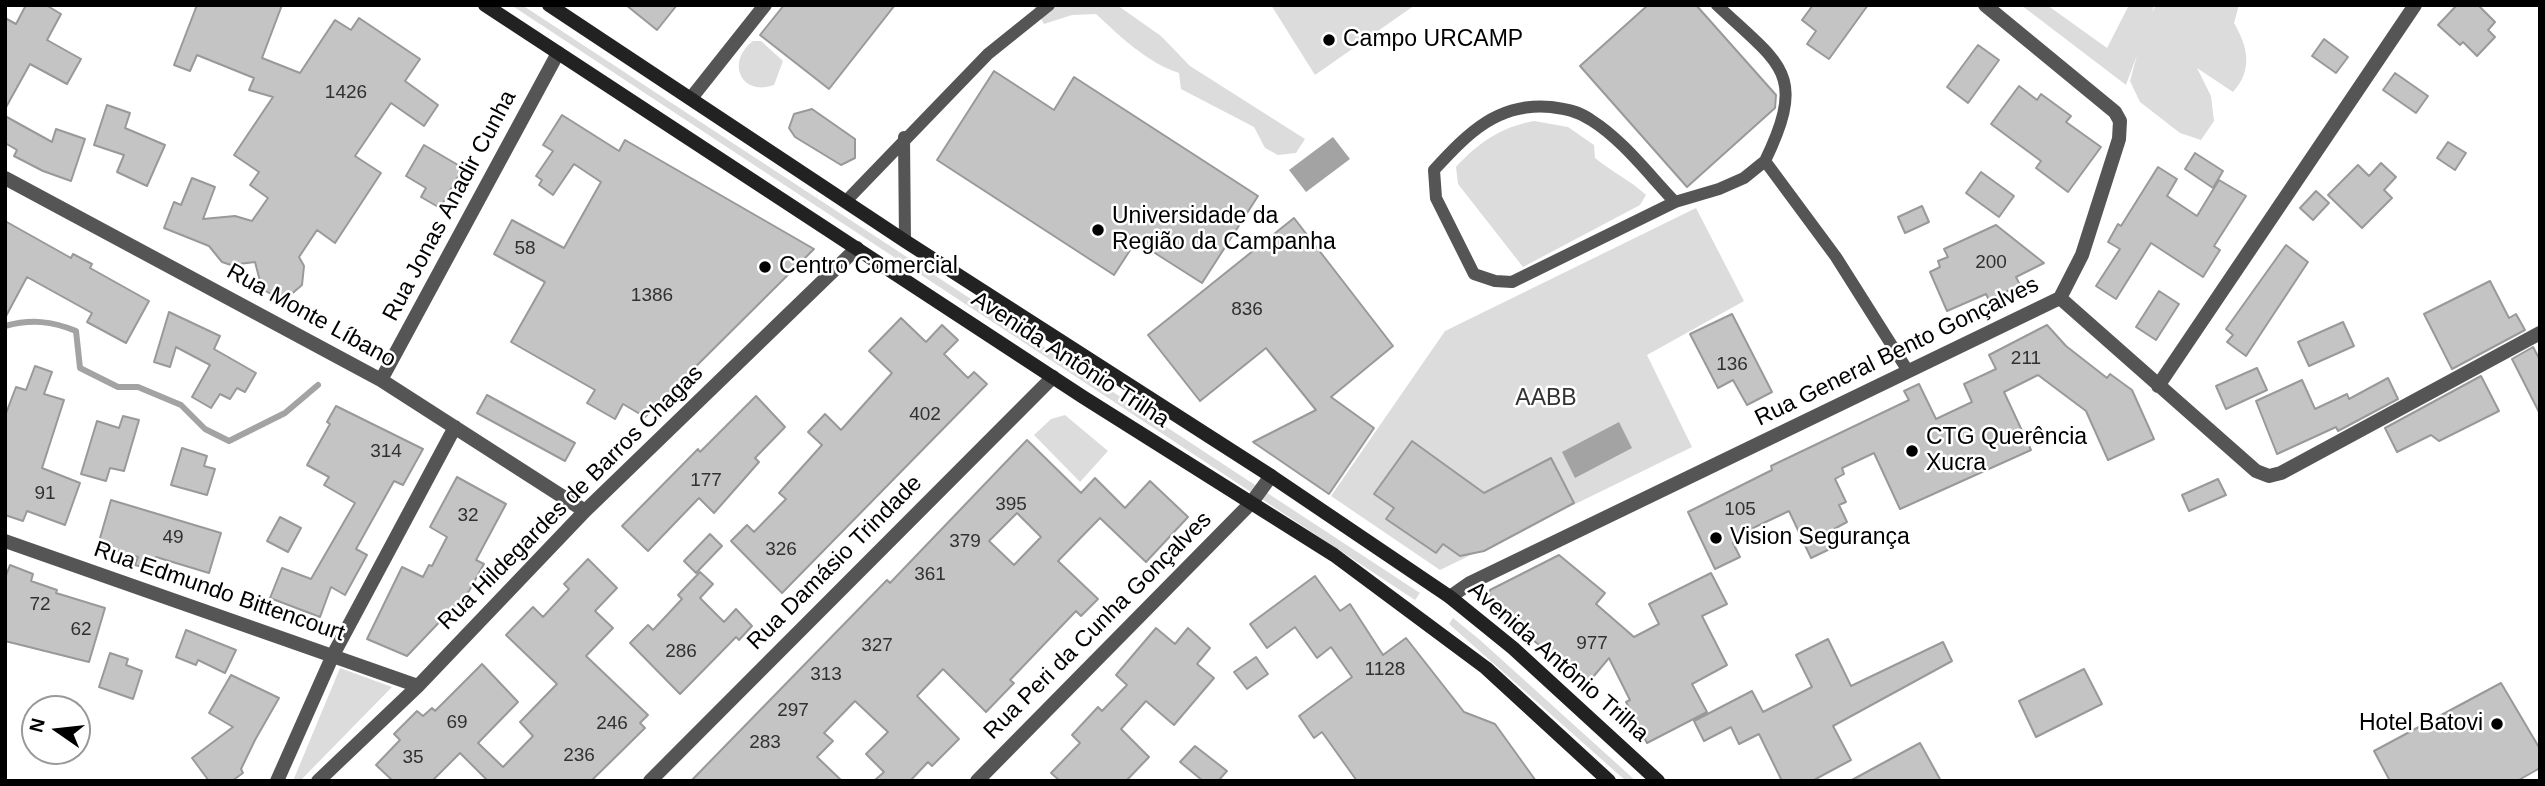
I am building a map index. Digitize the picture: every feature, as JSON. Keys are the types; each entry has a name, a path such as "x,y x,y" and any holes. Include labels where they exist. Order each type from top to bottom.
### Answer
{"main road":[{"name":"Avenida Antônio Trilha","path":"485,5 1053,377 1334,555 1486,668 1609,781"},
{"name":"Avenida Antônio Trilha","path":"549,5 1450,597 1513,648 1658,781"}],"street":[{"path":"692,97 765,5"},
{"path":"1985,5 2115,112 2120,121 2119,139 2082,256 2060,298"},
{"path":"2158,386 2415,5"},
{"name":"Rua Jonas Anadir Cunha","path":"381,380 558,53"},
{"name":"Rua Monte Líbano","path":"5,178 381,380 585,511"},
{"name":"Rua Hildegardes de Barros Chagas","path":"317,781 418,686 585,511 857,248"},
{"name":"Rua General Bento Gonçalves","path":"1450,597 1471,583 2060,298 2256,471 2269,476 2281,473 2540,333"},
{"name":"Rua Damásio Trindade","path":"650,781 1053,377"},
{"path":"277,781 334,655 455,427"},
{"name":"Rua Peri da Cunha Gonçalves","path":"977,781 1252,502 1271,477"},
{"name":"Rua Edmundo Bittencourt","path":"5,541 418,686"}],"lane":[{"path":"847,200 904,137 988,54 1049,5"},
{"path":"1675,202 1630,154 1592,120 1571,110 1528,105 1488,119 1434,170 1436,198 1475,274 1495,281 1512,282 1675,202 1719,189 1744,178 1766,161 1787,102 1786,79 1776,62 1717,5"},
{"path":"904,137 905,241"},
{"path":"1766,161 1836,257 1908,371"}],"green space":[{"path":"511,5 522,5 1420,593 1415,600"},
{"path":"1033,5 1117,5 1161,36 1190,66 1305,139 1296,153 1278,155 1265,148 1254,127 1181,89 1179,73 1145,56 1096,14 1072,15 1044,24"},
{"name":"Campo URCAMP","path":"1271,5 1415,5 1315,75"},
{"path":"2021,5 2047,5 2107,48 2129,5 2154,5 2152,12 2156,5 2239,5 2234,23 2245,50 2244,75 2233,92 2197,68 2211,96 2214,121 2201,140 2180,133 2140,102 2130,81 2137,55 2126,85"},
{"path":"753,41 761,41 783,61 774,85 753,86 745,82 741,75 740,58"},
{"path":"1534,121 1568,127 1594,145 1595,158 1646,195 1640,205 1523,267 1458,184 1456,167 1491,137 1511,127"},
{"name":"AABB","path":"1696,208 1744,301 1647,355 1692,447 1440,570 1331,496 1445,331"},
{"path":"1065,415 1108,451 1080,482 1034,435 1051,419"},
{"path":"1453,618 1636,781 1626,781 1449,624"},
{"path":"340,668 392,687 300,781 293,781"}],"shaded area":[{"path":"1333,137 1350,159 1306,192 1289,170"},
{"path":"1619,422 1632,448 1575,478 1562,452"}],"building":[{"path":"26,5 46,5 61,14 47,40 81,59 67,84 30,64 5,109 5,18 16,24"},
{"path":"197,5 282,5 262,58 300,73 335,20 351,30 359,18 420,59 405,81 438,105 424,126 391,103 355,156 381,173 335,243 317,230 299,257 304,266 302,285 288,297 278,298 262,289 255,262 231,265 222,262 209,246 164,228 174,202 181,205 192,178 215,187 203,219 235,216 252,221 268,198 250,185 259,172 234,155 273,97 249,90 254,78 197,55 190,71 174,65"},
{"path":"626,5 677,5 657,30"},
{"path":"784,5 895,5 829,89 760,35"},
{"path":"1648,5 1696,5 1776,95 1775,108 1687,187 1580,66"},
{"path":"1813,5 1868,5 1829,59 1807,44 1816,31 1802,20"},
{"path":"2457,5 2478,5 2495,22 2488,30 2495,37 2477,56 2463,42 2460,45 2438,25"},
{"path":"2324,39 2348,57 2336,73 2312,56"},
{"path":"1978,45 1999,60 1968,103 1947,87"},
{"path":"994,71 1054,110 1074,77 1258,196 1202,283 1136,241 1114,275 937,160"},
{"path":"2395,73 2428,96 2416,113 2383,90"},
{"path":"2019,86 2037,100 2041,94 2071,116 2066,122 2101,147 2068,192 2036,168 2041,161 1991,124"},
{"path":"107,105 130,113 125,128 165,145 147,186 117,172 124,155 94,145"},
{"path":"812,109 855,139 855,158 841,165 795,137 789,128 794,114"},
{"path":"562,115 619,151 625,140 814,249 645,417 623,404 615,419 587,403 595,390 511,342 545,282 494,254 512,220 564,248 601,182 574,164 553,195 539,185 542,180 536,176 553,151 543,145"},
{"path":"5,116 52,142 56,129 85,139 71,181 14,156 17,150 5,143"},
{"path":"2448,142 2466,153 2455,170 2437,158"},
{"path":"424,145 463,168 440,208 421,197 426,188 406,176"},
{"path":"2195,153 2223,171 2213,188 2185,169"},
{"path":"2381,163 2396,177 2384,190 2392,198 2362,228 2328,195 2358,165 2369,176"},
{"path":"2158,167 2177,179 2167,196 2197,216 2219,180 2246,196 2214,246 2220,250 2203,277 2151,243 2116,299 2096,286 2120,249 2108,242"},
{"path":"1981,172 2014,196 1999,217 1966,193"},
{"path":"2316,191 2329,203 2313,220 2300,208"},
{"path":"1922,206 1929,222 1905,233 1898,217"},
{"path":"1294,218 1393,346 1331,397 1374,428 1329,494 1253,442 1316,410 1266,348 1200,401 1148,335"},
{"path":"5,221 71,258 73,254 92,264 90,268 149,301 126,343 87,322 92,313 27,277 5,318"},
{"path":"1996,225 2044,263 2016,277 2020,285 1989,300 1986,294 1947,311 1930,272 1940,267 1938,261 1948,257 1944,249"},
{"path":"2286,245 2308,262 2246,356 2227,342 2233,335 2226,329"},
{"path":"2490,281 2509,318 2516,314 2525,330 2452,369 2424,314"},
{"path":"2159,291 2179,304 2156,340 2136,327"},
{"path":"169,312 220,336 214,349 256,373 245,392 237,388 230,399 220,394 211,408 192,397 210,365 176,347 170,367 154,362"},
{"path":"1732,314 1772,392 1747,405 1733,380 1718,388 1690,334"},
{"path":"901,318 926,342 942,325 958,340 944,354 968,378 974,372 987,384 782,593 731,541 747,525 754,532 786,499 779,493 822,445 808,432 825,414 841,430 892,373 869,351"},
{"path":"2343,322 2354,346 2309,366 2298,342"},
{"path":"2047,325 2066,346 2107,378 2110,374 2132,390 2154,439 2108,460 2086,411 2038,375 2004,392 2031,450 1900,509 1874,453 1842,468 1844,474 1835,479 1846,502 1839,505 1847,522 1834,529 1839,539 1829,543 1832,548 1811,558 1789,511 1753,528 1756,532 1733,543 1740,557 1715,569 1688,512 1772,470 1771,466 1909,400 1904,391 1919,384 1936,419 1972,402 1964,384 1996,369 1989,355"},
{"path":"2533,347 2540,360 2540,414 2512,359"},
{"path":"35,366 52,372 44,394 64,400 42,468 80,483 65,525 27,511 23,521 5,515 5,416 16,387 26,390"},
{"path":"2257,368 2267,390 2226,409 2216,386"},
{"path":"2481,376 2499,411 2439,441 2431,435 2397,452 2385,428"},
{"path":"2388,378 2398,399 2338,431 2336,427 2277,454 2256,401 2302,380 2315,409 2347,394 2349,399"},
{"path":"487,395 575,443 565,461 477,413"},
{"path":"756,396 785,427 755,458 759,462 714,513 699,498 648,551 622,526 698,449 700,452"},
{"path":"336,406 423,449 403,485 394,481 356,549 367,555 345,595 331,587 320,617 270,598 282,568 311,579 355,503 324,485 329,477 307,465 330,424 327,422"},
{"path":"123,416 139,420 124,471 110,468 106,481 81,474 97,421 119,428"},
{"path":"1027,440 1081,493 1095,478 1125,508 1150,481 1188,517 1146,562 1100,518 1058,561 1098,599 1081,616 1076,611 1010,680 1014,683 986,712 943,669 917,696 959,739 932,766 928,762 910,781 874,781 884,772 866,754 888,732 855,701 824,733 833,741 817,757 842,781 691,781 887,580 890,583","holes":["1017,513 1041,537 1014,565 989,541"]},
{"path":"1412,441 1484,493 1551,458 1574,503 1484,551 1460,556 1443,544 1436,553 1386,519 1394,508 1374,494"},
{"path":"182,448 207,456 204,466 215,469 207,495 171,485"},
{"path":"457,477 506,504 476,560 484,564 469,591 407,656 367,639 402,567 423,577 429,565 432,566 447,537 430,527"},
{"path":"2218,479 2226,495 2189,511 2182,495"},
{"path":"111,500 221,533 209,573 156,557 152,570 135,565 138,557 98,545"},
{"path":"280,517 301,528 288,552 267,541"},
{"path":"710,534 722,546 696,573 684,561"},
{"path":"1559,555 1605,593 1596,604 1634,637 1659,624 1649,604 1711,573 1727,604 1702,616 1727,665 1692,684 1707,712 1647,743 1626,702 1630,700 1609,658 1588,683 1488,605 1490,590"},
{"path":"588,559 617,588 595,611 613,628 586,656 648,715 640,723 645,728 591,781 488,781 460,753 432,781 393,781 376,765 400,740 394,734 417,711 423,716 432,708 435,711 482,664 518,702 478,743 503,767 533,736 520,722 557,684 506,635 533,607 543,617 569,589 564,584"},
{"path":"10,565 33,574 31,581 57,590 56,593 105,608 89,662 5,641 5,578"},
{"path":"700,572 713,584 700,598 724,622 736,609 752,626 739,640 736,637 680,694 630,643 648,625 653,630 682,599 678,595"},
{"path":"1315,576 1340,611 1350,604 1383,655 1406,638 1464,712 1495,724 1536,781 1357,781 1322,732 1314,738 1299,716 1352,677 1331,647 1317,658 1295,627 1267,648 1250,624"},
{"path":"1156,628 1175,644 1188,628 1210,648 1197,664 1214,678 1174,725 1146,701 1121,729 1149,757 1126,781 1060,781 1051,773 1080,743 1072,735 1098,707 1102,711 1127,685 1116,675"},
{"path":"186,630 236,650 225,673 198,660 196,665 176,657"},
{"path":"1828,639 1851,686 1943,642 1952,661 1833,726 1851,760 1812,781 1782,781 1759,734 1739,744 1731,727 1704,741 1694,721 1752,691 1763,712 1812,687 1796,655"},
{"path":"110,653 128,659 126,665 142,671 133,699 99,687"},
{"path":"1256,657 1268,674 1247,689 1234,672"},
{"path":"2084,669 2102,704 2036,737 2019,701"},
{"path":"231,675 279,698 241,769 243,773 232,781 209,781 192,758 233,727 209,713"},
{"name":"Hotel Batovi","path":"2501,683 2540,749 2540,768 2517,781 2390,781 2374,751"},
{"path":"1920,743 1941,781 1850,781"},
{"path":"1195,746 1227,771 1218,781 1203,781 1180,762"}],"waterway":[{"path":"5,326 41,322 76,331 80,368 118,387 138,387 181,405 205,429 229,441 285,413 318,385"}],"place":[{"name":"Campo URCAMP","path":"1329,40"},
{"name":"Universidade da Região da Campanha","path":"1098,230"},
{"name":"Centro Comercial","path":"765,267"},
{"name":"CTG Querência Xucra","path":"1912,451"},
{"name":"Vision Segurança","path":"1716,538"},
{"name":"Hotel Batovi","path":"2497,724"}]}
